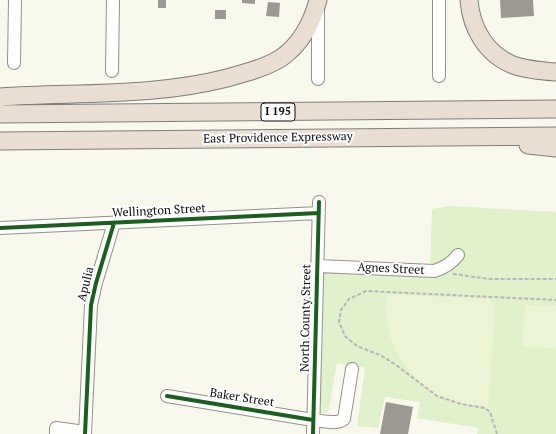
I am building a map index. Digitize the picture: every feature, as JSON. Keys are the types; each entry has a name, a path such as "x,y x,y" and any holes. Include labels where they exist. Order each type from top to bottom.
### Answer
{"highway":[{"path":"0,97 151,91 212,81 244,73 273,62 292,49 306,30 314,14 318,0"},
{"path":"469,0 470,12 475,28 482,40 491,50 505,61 514,65 533,70 556,72"},
{"name":"I 195","path":"0,114 556,110"},
{"path":"460,136 556,148"},
{"name":"East Providence Expressway","path":"5,141 556,136"}],"street":[{"path":"14,62 15,0"},
{"path":"112,70 113,0"},
{"path":"318,0 318,79"},
{"path":"439,0 439,76"},
{"name":"Wellington Street","path":"0,228 114,223 319,208"},
{"name":"North County Street","path":"313,434 319,208"},
{"name":"Apulia","path":"85,433 91,305 114,223"},
{"name":"Agnes Street","path":"318,266 434,271 443,268 454,261 458,255"},
{"name":"Baker Street","path":"167,396 313,420 336,422 344,419 352,369"},
{"path":"56,434 56,428 85,433"}],"path":[{"path":"434,271 474,278 521,280 556,279"},
{"path":"497,434 490,412 485,408 461,404 437,396 382,356 357,346 345,336 339,322 341,310 349,299 366,291 556,300"}],"green space":[{"path":"449,206 556,212 556,434 477,434 478,428 417,418 420,402 385,397 378,428 357,426 365,368 337,363 328,413 314,413 318,265 430,271 432,209"},
{"path":"387,294 488,299 495,306 488,408 447,399 434,394 411,373 403,363 392,342 387,320"},
{"path":"525,305 556,306 556,349 522,347"}],"building":[{"path":"158,0 166,0 166,8 158,8"},
{"path":"242,0 255,0 255,4 242,3"},
{"path":"500,0 533,0 534,16 501,18"},
{"path":"268,2 280,3 279,17 266,16"},
{"path":"215,10 226,10 226,19 215,19"},
{"path":"386,402 413,407 408,434 380,434"}],"cycle path":[{"path":"313,434 319,202"},
{"path":"0,228 319,213"},
{"path":"85,434 91,305 114,223"},
{"path":"167,396 313,420"}]}
